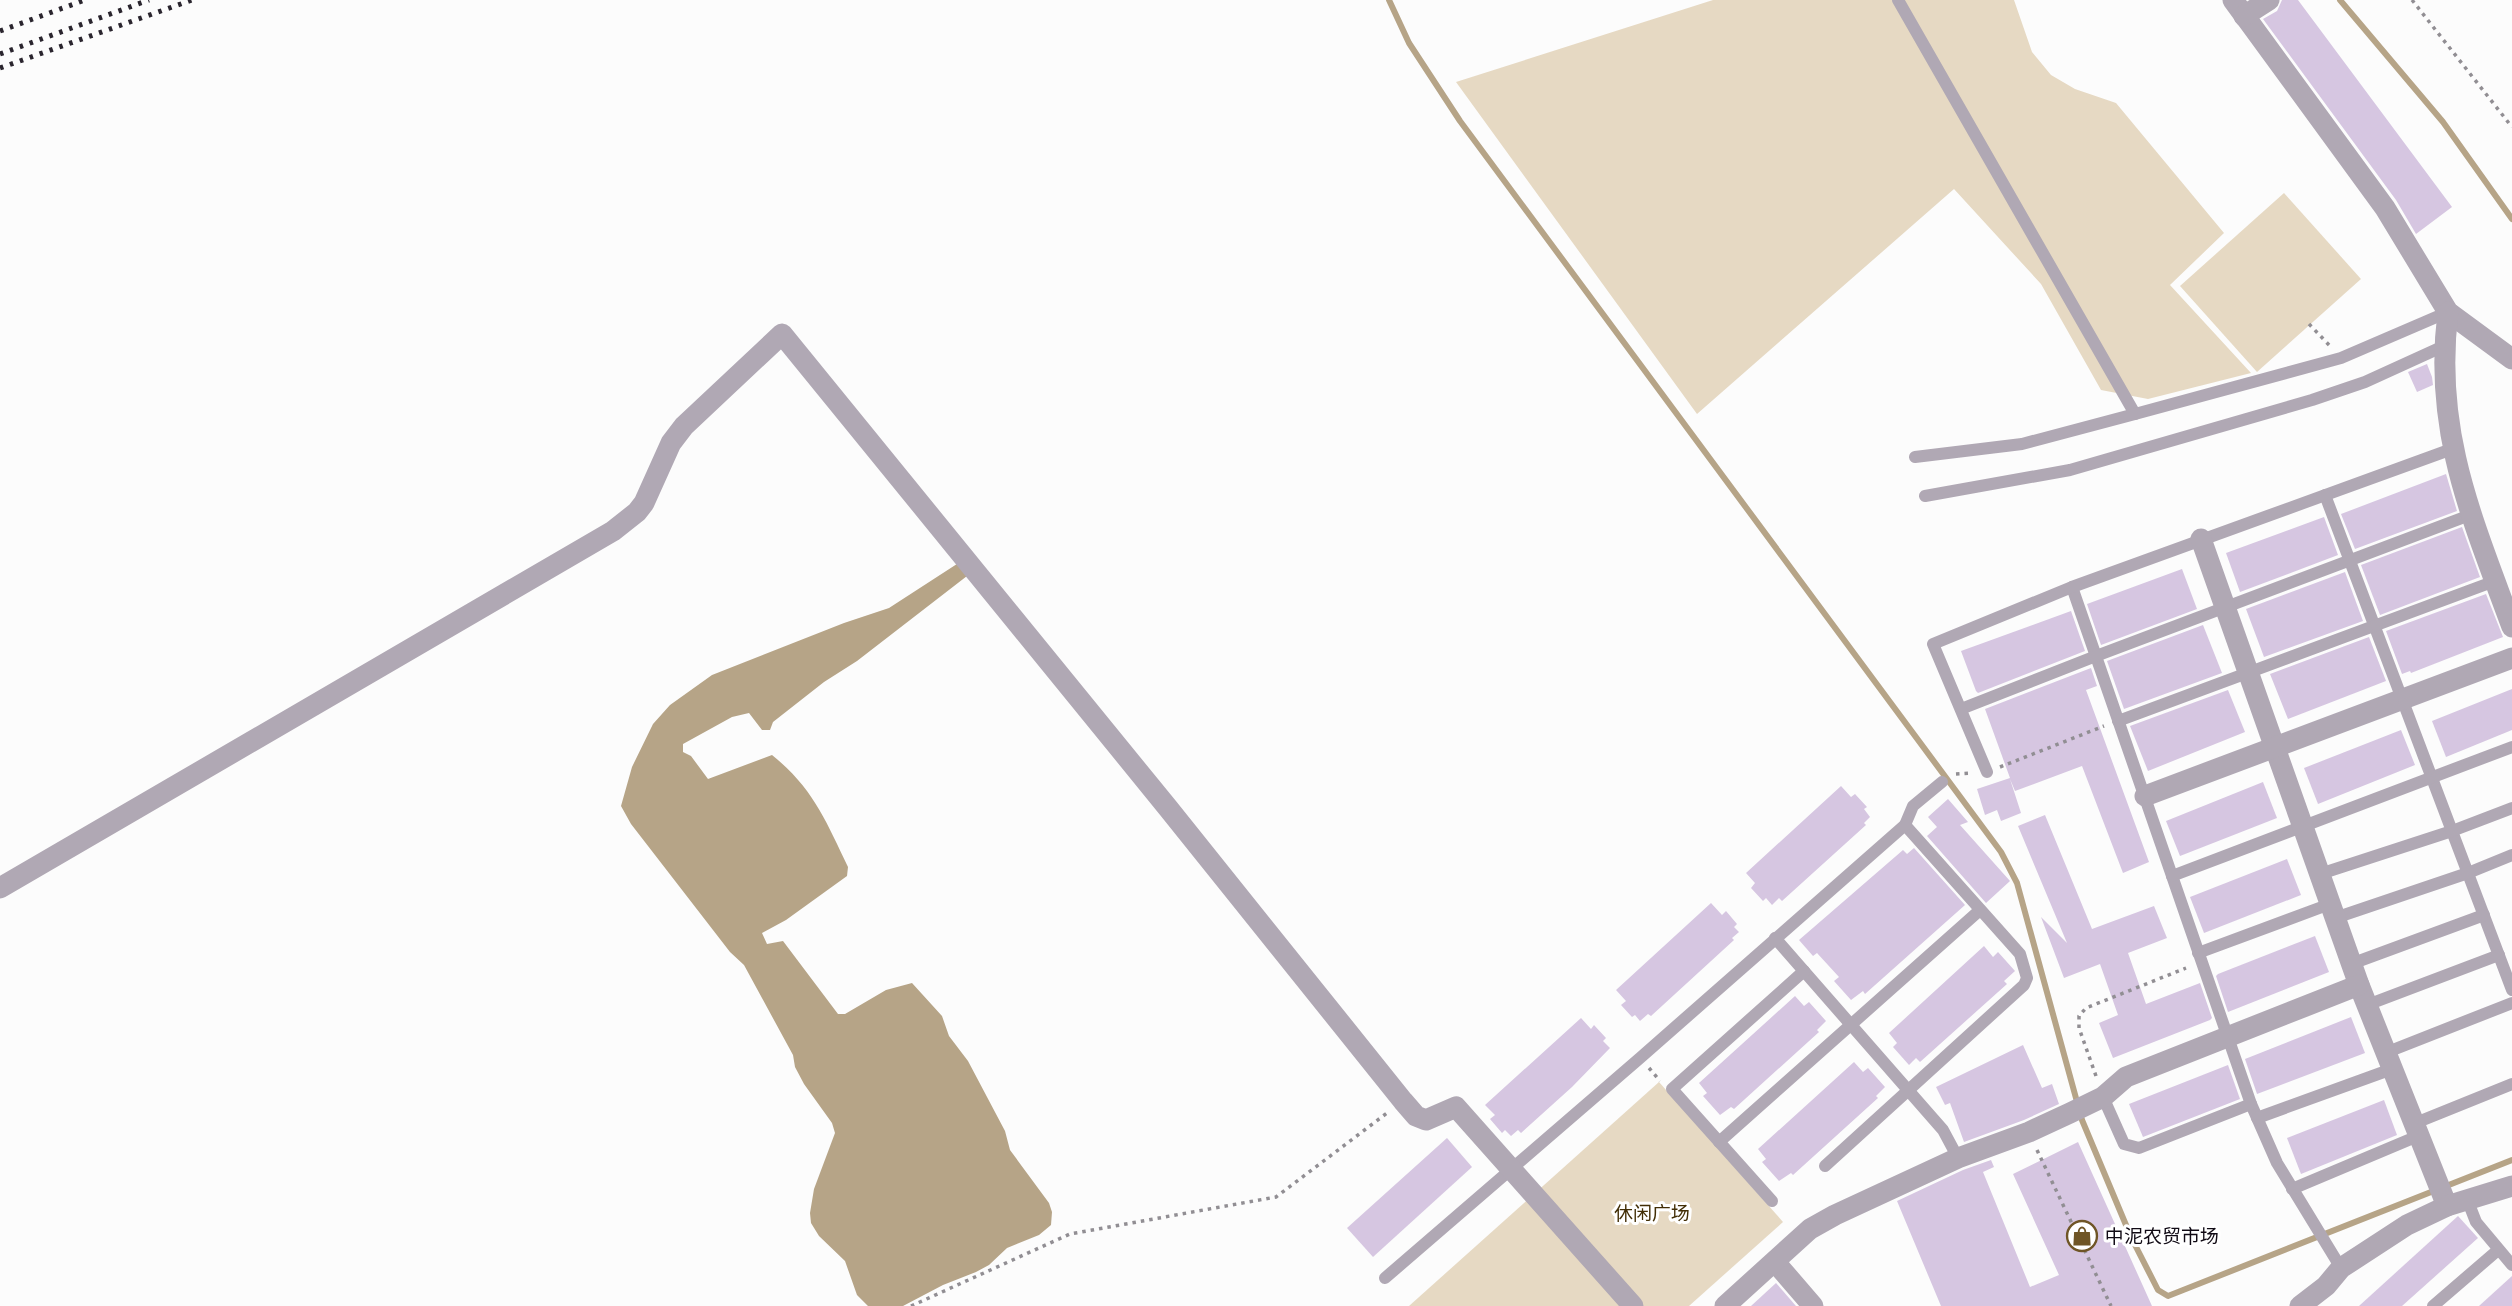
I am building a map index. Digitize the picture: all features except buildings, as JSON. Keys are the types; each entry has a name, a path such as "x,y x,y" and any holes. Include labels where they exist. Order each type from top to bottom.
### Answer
{"street":[{"path":"2269,0 2239,8 2385,208 2448,312 2512,359"},
{"path":"2448,312 2444,346 2452,449 2470,515 2512,626"},
{"path":"0,888 613,531 644,503 671,443 684,426 782,334 1416,1116 1426,1119 1456,1107 1633,1306"},
{"path":"2201,539 2351,964 2416,1130 2448,1195"},
{"path":"2145,796 2512,658"},
{"path":"1725,1306 1818,1224 1958,1158 2029,1132 2070,1113 2096,1099 2126,1077 2359,985"},
{"path":"2300,1306 2326,1286 2341,1268 2448,1195 2512,1186"},
{"path":"1775,1262 1813,1306"}],"lane":[{"path":"1898,0 2135,414"},
{"path":"1915,457 2022,444 2341,358 2448,312"},
{"path":"1925,496 2084,467 2312,400 2365,382 2444,346"},
{"path":"1987,772 1933,644 2071,587 2452,449"},
{"path":"2325,495 2512,989"},
{"path":"1961,709 2470,515"},
{"path":"2118,721 2495,581"},
{"path":"2071,587 2250,1104 2277,1163 2341,1268"},
{"path":"2172,876 2512,747"},
{"path":"1385,1278 1905,825 1913,806 1948,778"},
{"path":"2319,874 2452,831 2512,808"},
{"path":"1825,1167 2024,985 2027,978 2020,954 1905,825"},
{"path":"2200,958 2332,911 2468,873 2512,855"},
{"path":"1719,1142 1980,910"},
{"path":"2351,964 2484,915"},
{"path":"1775,938 1910,1090 1943,1130 1958,1158"},
{"path":"2367,1005 2499,956"},
{"path":"1772,1200 1672,1090 1804,971"},
{"path":"2257,1118 2512,1003"},
{"path":"2292,1189 2512,1084"},
{"path":"2096,1099 2124,1144 2139,1148 2250,1104"},
{"path":"2448,1195 2476,1222 2512,1265"},
{"path":"2433,1306 2498,1250"}],"path":[{"path":"2412,0 2512,127"},
{"path":"2309,324 2341,358"},
{"path":"1948,778 1987,772 2118,721"},
{"path":"2096,1099 2079,1028 2079,1016 2086,1008 2200,958"},
{"path":"911,1306 1070,1234 1276,1197 1403,1101"},
{"path":"2029,1132 2110,1306"}],"green space":[{"path":"1713,0 2014,0 2032,52 2051,75 2075,89 2116,103 2224,233 2170,285 2251,373 2148,399 2101,390 2041,284 1954,189 1697,414 1456,82"},
{"path":"2284,193 2361,279 2257,372 2180,286"},
{"name":"休闲广场","path":"1659,1082 1783,1222 1689,1306 1409,1306"}],"shaded area":[{"path":"960,562 967,576 857,661 824,682 773,722 770,730 762,730 749,713 732,717 683,744 683,752 691,756 708,779 772,755 798,780 825,820 848,867 847,876 786,920 762,933 767,944 783,941 838,1014 845,1014 886,990 912,983 942,1016 949,1036 968,1061 1005,1131 1010,1150 1049,1203 1052,1212 1051,1225 1039,1235 1007,1248 989,1265 976,1272 943,1285 903,1306 868,1306 857,1295 845,1261 819,1236 811,1223 814,1189 835,1133 832,1123 804,1084 795,1067 793,1055 744,965 730,952 631,824 621,806 632,767 653,724 670,705 712,675 889,608"}],"waterway":[{"path":"1389,0 1409,43 1460,121 2001,852 2017,883 2082,1120 2131,1237 2158,1290 2168,1296 2512,1160"},
{"path":"2340,0 2443,122 2512,219"}],"railway":[{"path":"0,31 85,0"},
{"path":"0,54 149,0"},
{"path":"0,68 192,0"}],"place":[{"name":"中泥农贸市场","path":"2082,1236"}]}
